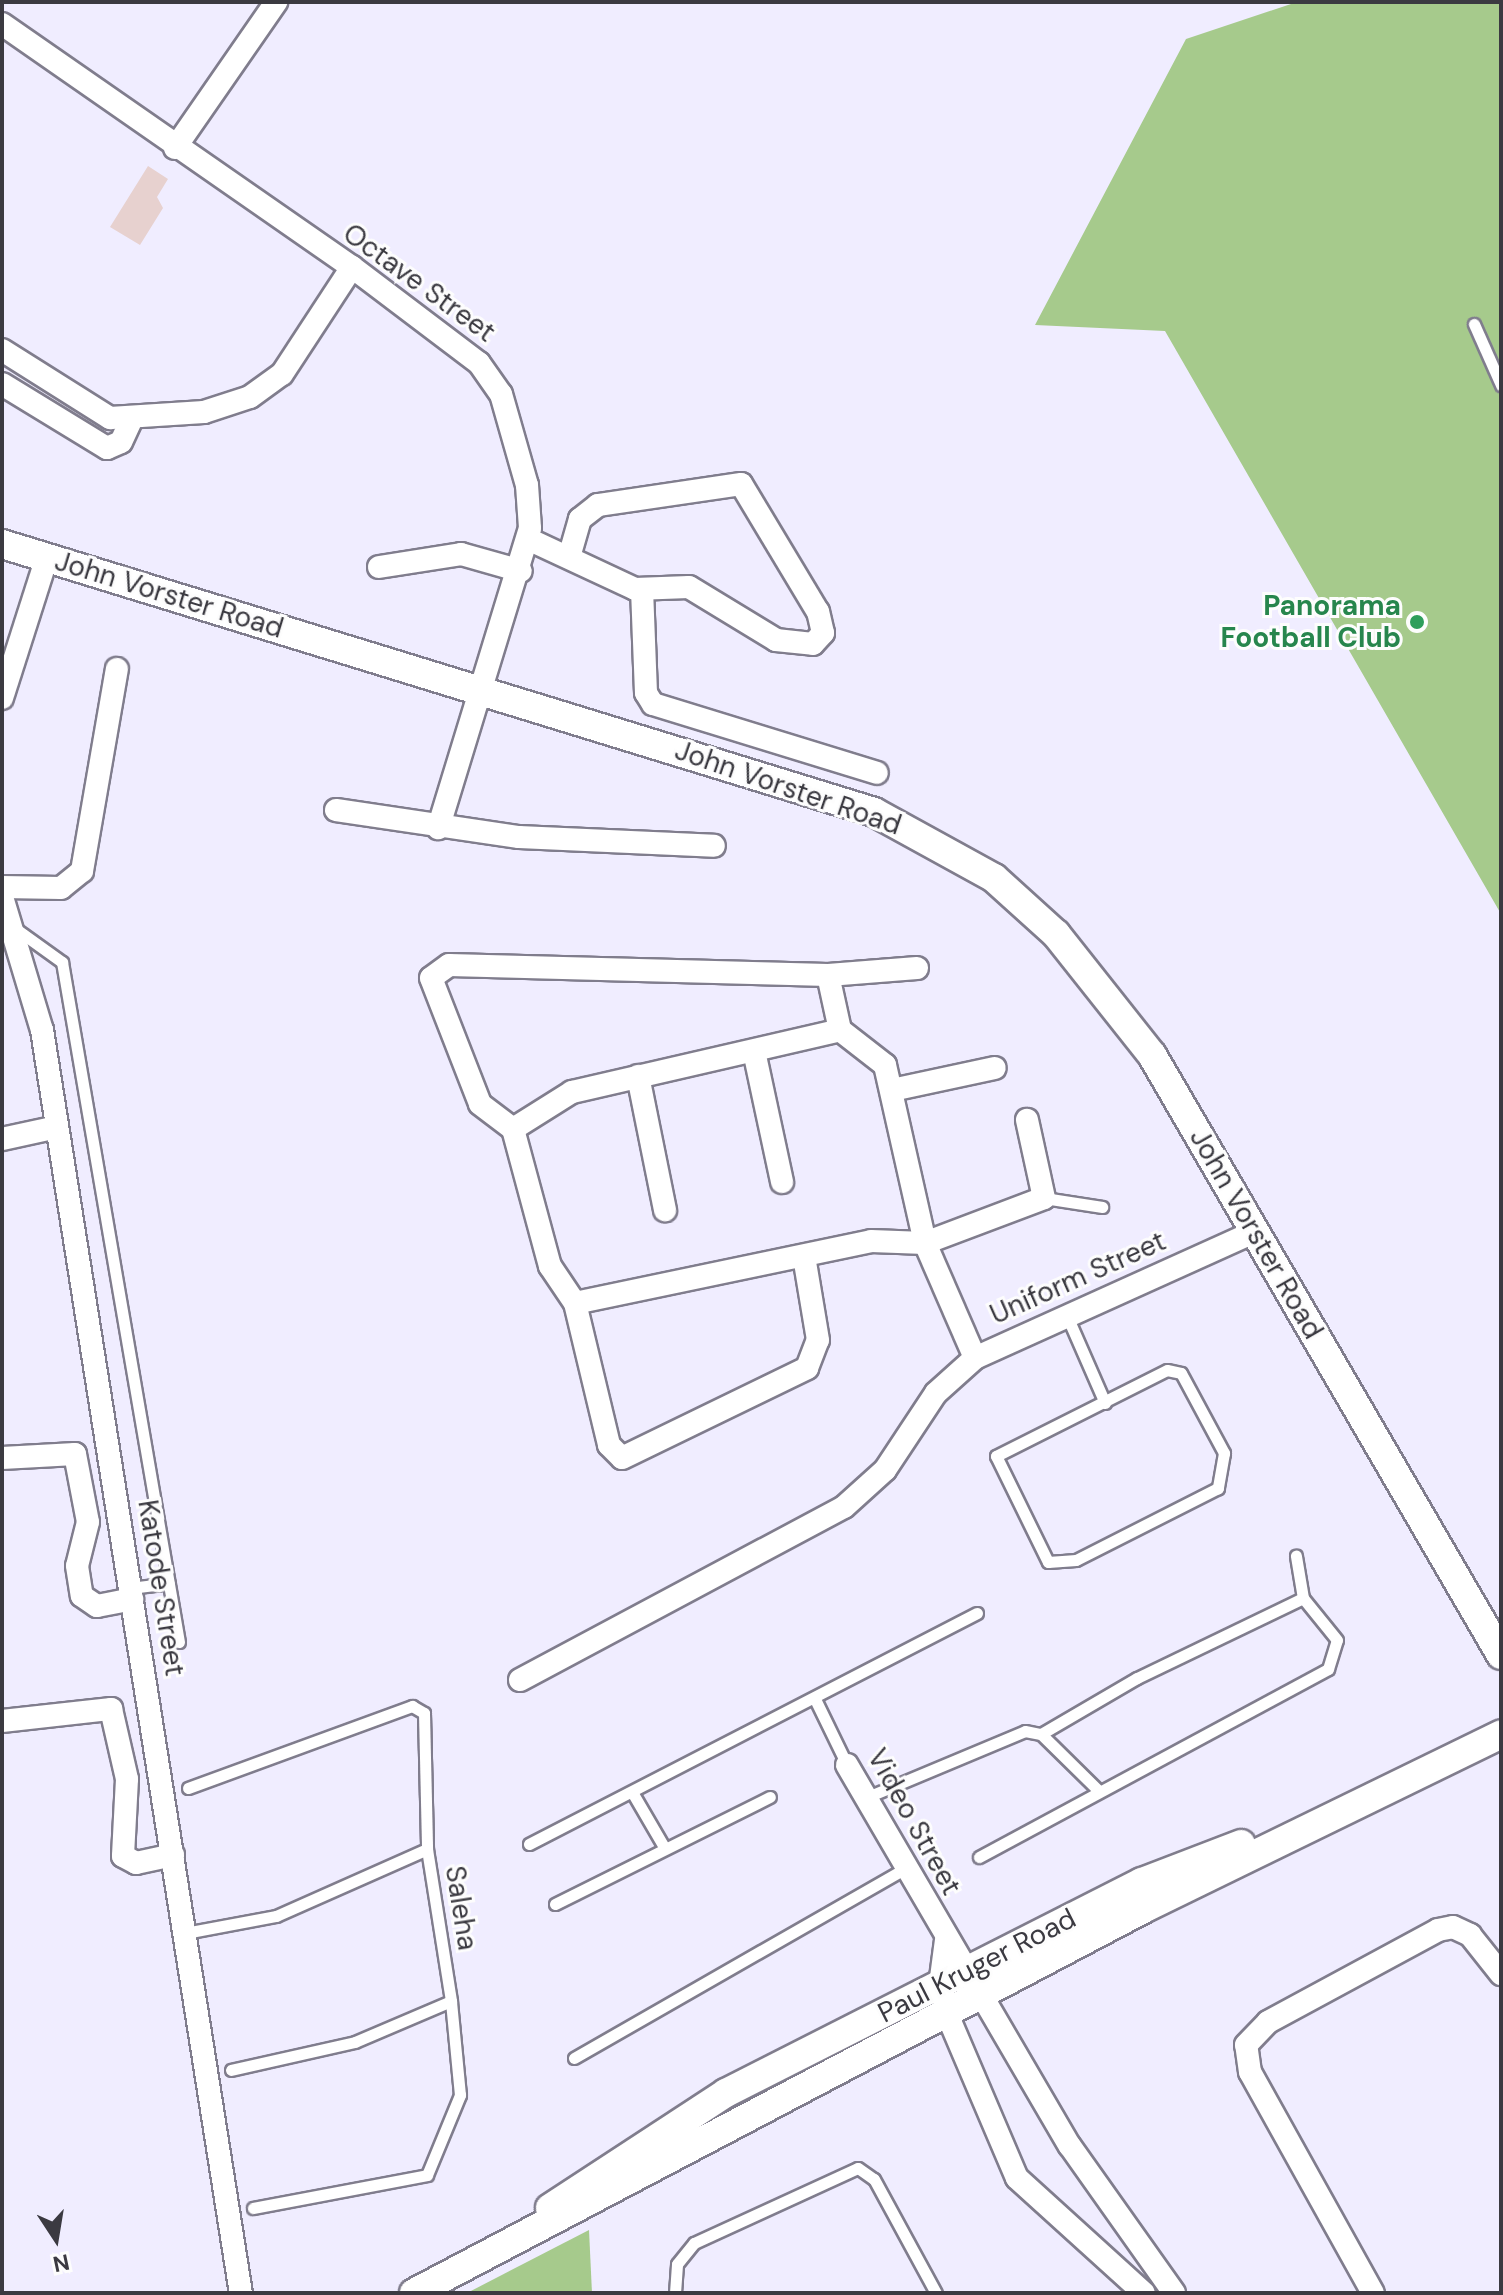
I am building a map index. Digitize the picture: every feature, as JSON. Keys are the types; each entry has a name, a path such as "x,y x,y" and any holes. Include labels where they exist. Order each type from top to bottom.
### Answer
{"street":[{"path":"175,148 276,2"},
{"name":"Octave Street","path":"2,24 175,148 352,267 492,378 527,485 528,539 521,571 438,828"},
{"path":"2,350 87,408 131,421 215,410 270,384 352,267"},
{"path":"2,384 107,448 121,442 131,421"},
{"path":"528,539 642,589 677,583 776,640 813,644 823,633 818,612 741,484 598,505 580,519 570,555"},
{"name":"John Vorster Road","path":"2,544 874,812 994,878 1038,915 1114,1000 1254,1232 1501,1655"},
{"path":"379,567 461,554 521,571"},
{"path":"2,698 47,557"},
{"path":"642,589 646,693 653,704 877,773"},
{"path":"2,887 61,888 82,871 117,669"},
{"path":"336,810 438,828 714,846"},
{"name":"Katode Street","path":"2,897 37,1011 57,1127 241,2293"},
{"path":"804,1256 818,1340 807,1368 628,1457 609,1445 575,1303 550,1266 513,1129 480,1104 432,983 436,969 828,975 917,968"},
{"path":"828,975 840,1030"},
{"path":"513,1129 558,1097 840,1030 878,1053 892,1090 925,1243 975,1358"},
{"path":"754,1051 782,1182"},
{"path":"892,1090 995,1068"},
{"path":"638,1076 665,1210"},
{"path":"575,1303 889,1238 925,1243 1044,1198 1027,1120"},
{"path":"2,1139 57,1127"},
{"name":"Uniform Street","path":"520,1680 844,1507 885,1470 936,1393 975,1358 1254,1232"},
{"path":"2,1458 75,1454 88,1522 77,1566 82,1596 97,1606 131,1594"},
{"path":"2,1721 111,1709 127,1779 123,1856 136,1863 173,1855"},
{"name":"Paul Kruger Road","path":"479,2260 726,2093 971,1968 1501,1719"},
{"name":"Paul Kruger Road","path":"414,2293 984,1993 1501,1734"},
{"name":"Video Street","path":"847,1765 946,1940 971,1968 1070,2146 1174,2293"},
{"path":"1373,2293 1250,2072 1246,2045 1268,2022 1438,1930 1453,1927 1470,1935 1501,1974"},
{"name":"Video Street","path":"940,1985 946,1940"},
{"path":"940,1985 947,2014 1017,2178 1144,2293"}],"lane":[{"path":"1474,324 1501,385"},
{"path":"9,923 62,962 179,1642"},
{"path":"1044,1198 1102,1207"},
{"path":"1067,1316 1105,1403"},
{"path":"1177,1370 1224,1453 1223,1477 1202,1500 1054,1565 1040,1555 996,1456 1105,1403 1177,1370"},
{"path":"979,1857 1098,1790 1328,1669 1337,1640 1303,1598 1296,1556"},
{"path":"131,1594 169,1583"},
{"path":"865,1799 940,1771 1009,1734 1041,1734 1137,1678 1303,1598"},
{"path":"529,1844 977,1613"},
{"name":"Video Street","path":"815,1699 847,1765"},
{"path":"188,1788 412,1706 424,1713 427,1849"},
{"path":"1041,1734 1098,1790"},
{"path":"632,1792 664,1847"},
{"path":"555,1904 664,1847 770,1797"},
{"name":"Saleha","path":"185,1933 276,1916 427,1849 451,2001 460,2095 427,2175 253,2208"},
{"path":"574,2058 904,1869"},
{"path":"231,2070 355,2042 451,2001"},
{"path":"675,2293 677,2264 694,2243 858,2168 874,2179 936,2293"}],"green space":[{"name":"Panorama Football Club","path":"1297,2 1501,2 1501,914 1165,331 1035,325 1186,39"},
{"path":"589,2230 592,2293 467,2293"}],"building":[{"path":"148,166 168,179 157,197 163,208 140,245 110,227"}],"place":[{"name":"Panorama Football Club","path":"1417,622"}]}
